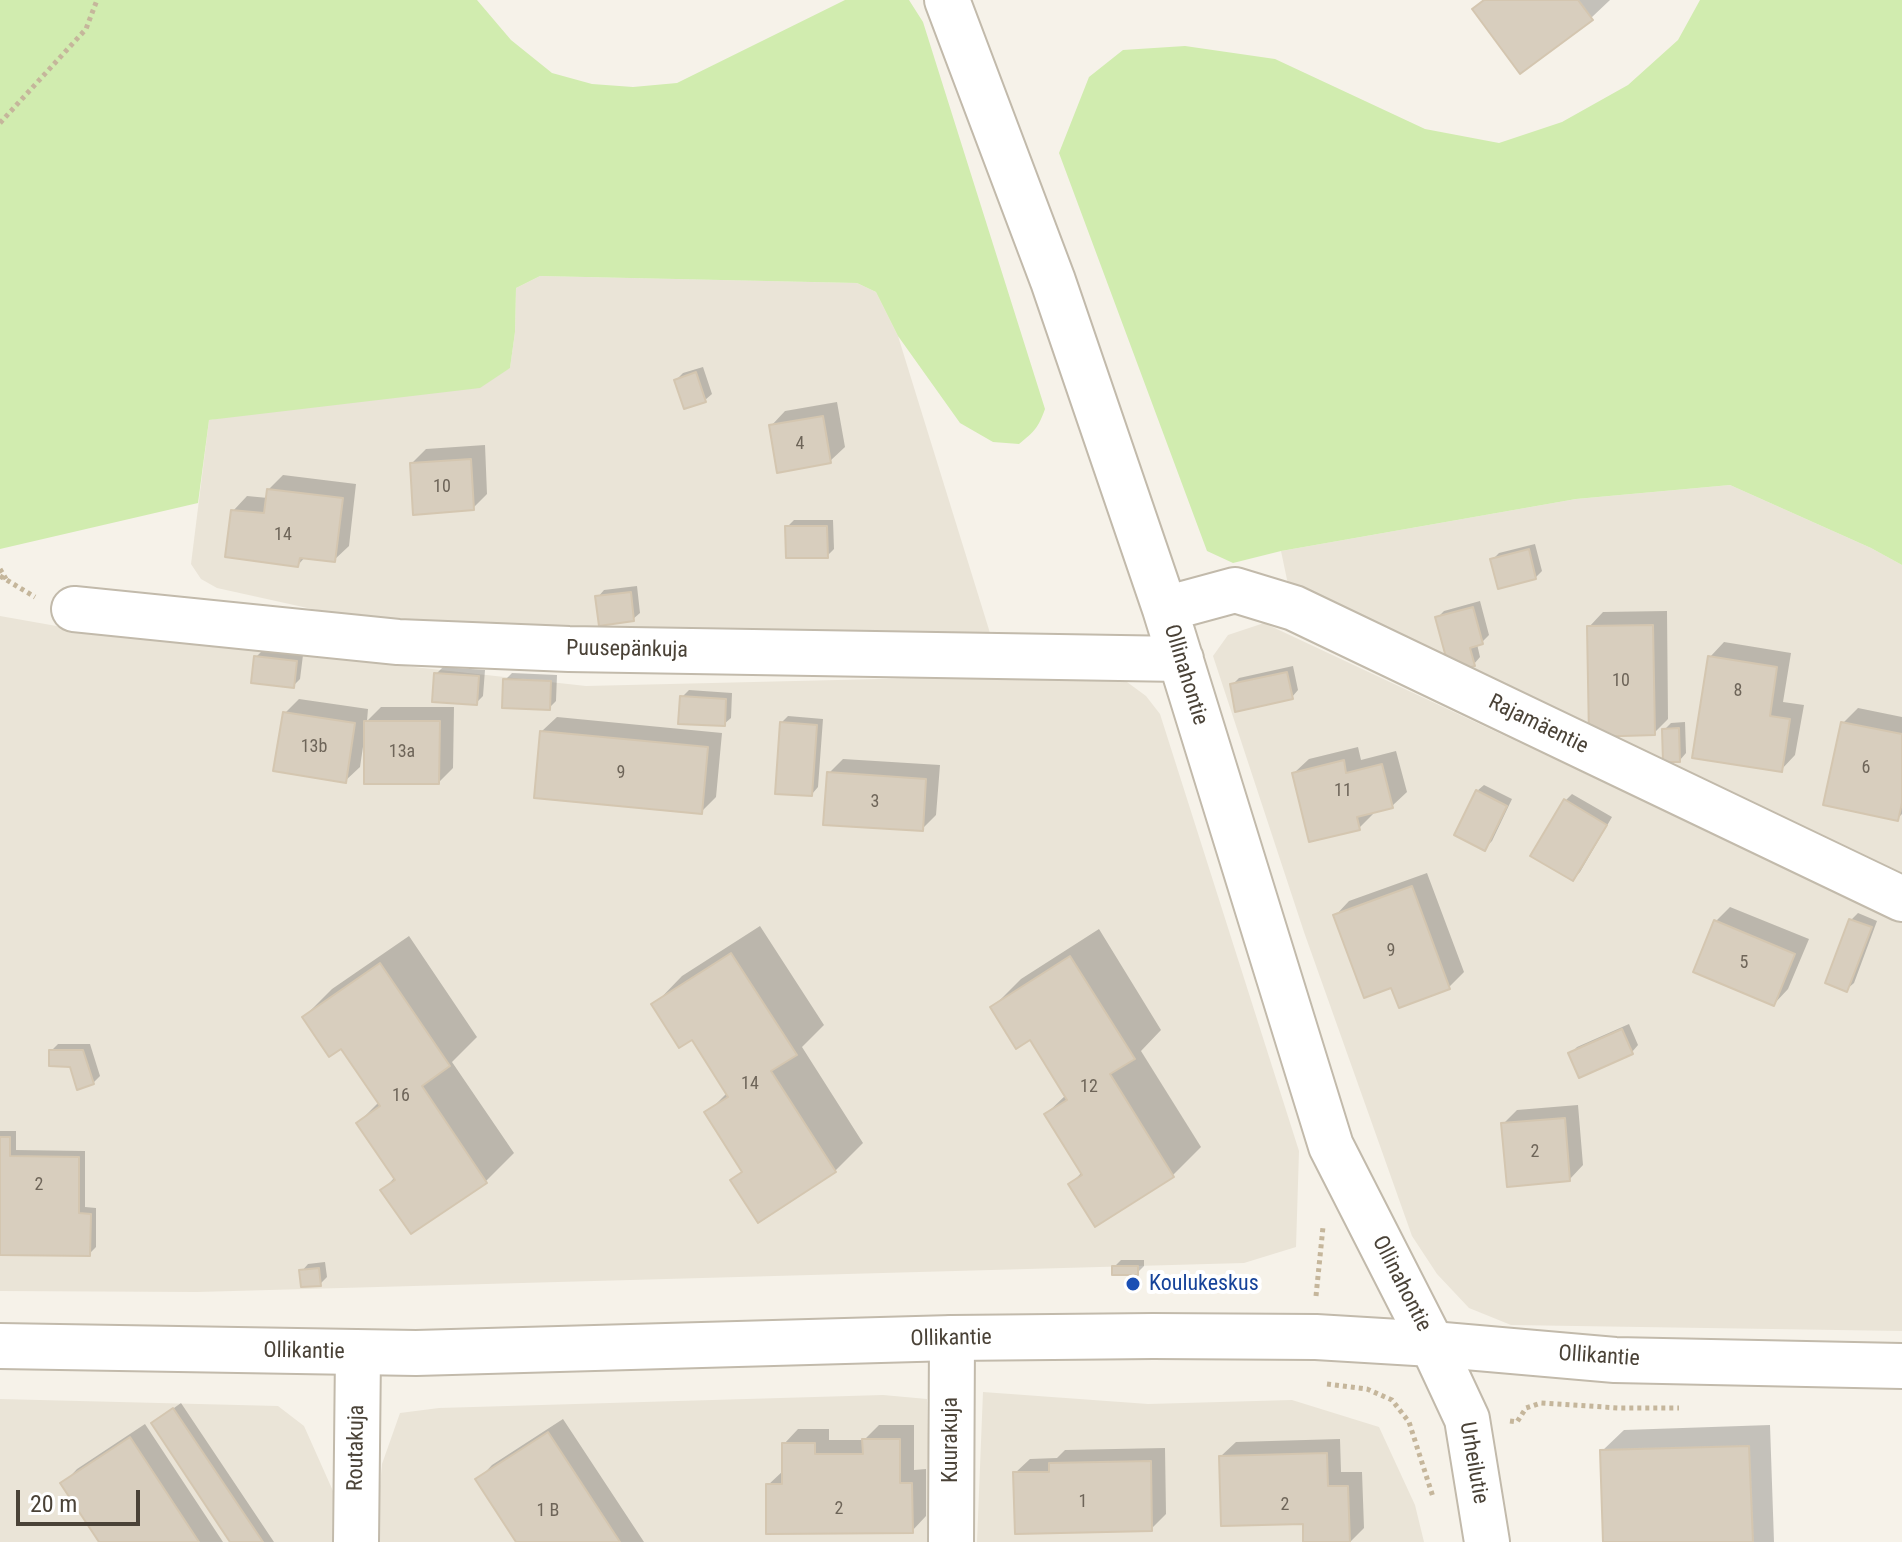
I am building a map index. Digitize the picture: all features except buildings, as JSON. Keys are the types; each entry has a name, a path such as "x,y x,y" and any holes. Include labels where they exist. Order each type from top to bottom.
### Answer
{"street":[{"name":"Ollinahontie","path":"947,0 1053,281 1165,609 1331,1146 1432,1344"},
{"name":"Rajamäentie","path":"1165,609 1235,590 1294,608 1902,899"},
{"name":"Puusepänkuja","path":"74,609 398,642 584,649 1181,659"},
{"name":"Ollikantie","path":"0,1346 358,1353 952,1338 1316,1337 1615,1360 1902,1366"},
{"name":"Kuurakuja","path":"951,1542 952,1338"},
{"name":"Urheilutie","path":"1432,1344 1467,1419 1487,1542"},
{"name":"Routakuja","path":"356,1542 358,1353"}],"path":[{"path":"0,123 86,29 97,0"},
{"path":"0,569 7,580"},
{"path":"1316,1383 1367,1389 1392,1400 1409,1422 1436,1506"},
{"path":"1467,1419 1517,1422 1526,1408 1541,1403 1619,1408 1692,1408"}],"shaded area":[{"path":"540,276 857,283 876,292 898,336 990,633 748,635 398,628 217,588 201,579 191,564 209,420 510,368 516,288"},
{"path":"1730,485 1902,565 1902,874 1290,594 1281,551 1576,499"},
{"path":"0,616 79,630 586,686 1089,674 1127,682 1146,696 1160,714 1299,1151 1296,1247 1244,1263 197,1292 0,1291"},
{"path":"1264,623 1902,922 1902,1331 1511,1325 1469,1308 1437,1274 1412,1236 1304,932 1213,656 1228,635"},
{"path":"983,1392 1148,1404 1292,1400 1379,1427 1415,1505 1424,1542 977,1542"},
{"path":"883,1395 927,1399 931,1542 375,1542 382,1464 400,1413 439,1408"},
{"path":"0,1399 278,1406 304,1426 333,1491 332,1542 0,1542"}],"green space":[{"path":"0,0 477,0 511,40 552,73 592,84 633,87 677,83 845,0 909,0 923,22 1045,409 1043,415 1035,429 1019,444 993,442 960,423 898,336 876,292 857,283 540,276 516,288 510,368 480,388 209,420 198,503 0,549"},
{"path":"1700,0 1902,0 1902,565 1730,485 1576,499 1281,551 1233,563 1207,551 1059,153 1089,77 1123,50 1185,46 1275,59 1425,129 1499,143 1562,122 1628,85 1678,40"}],"place":[{"name":"Koulukeskus","path":"1133,1284"}]}
